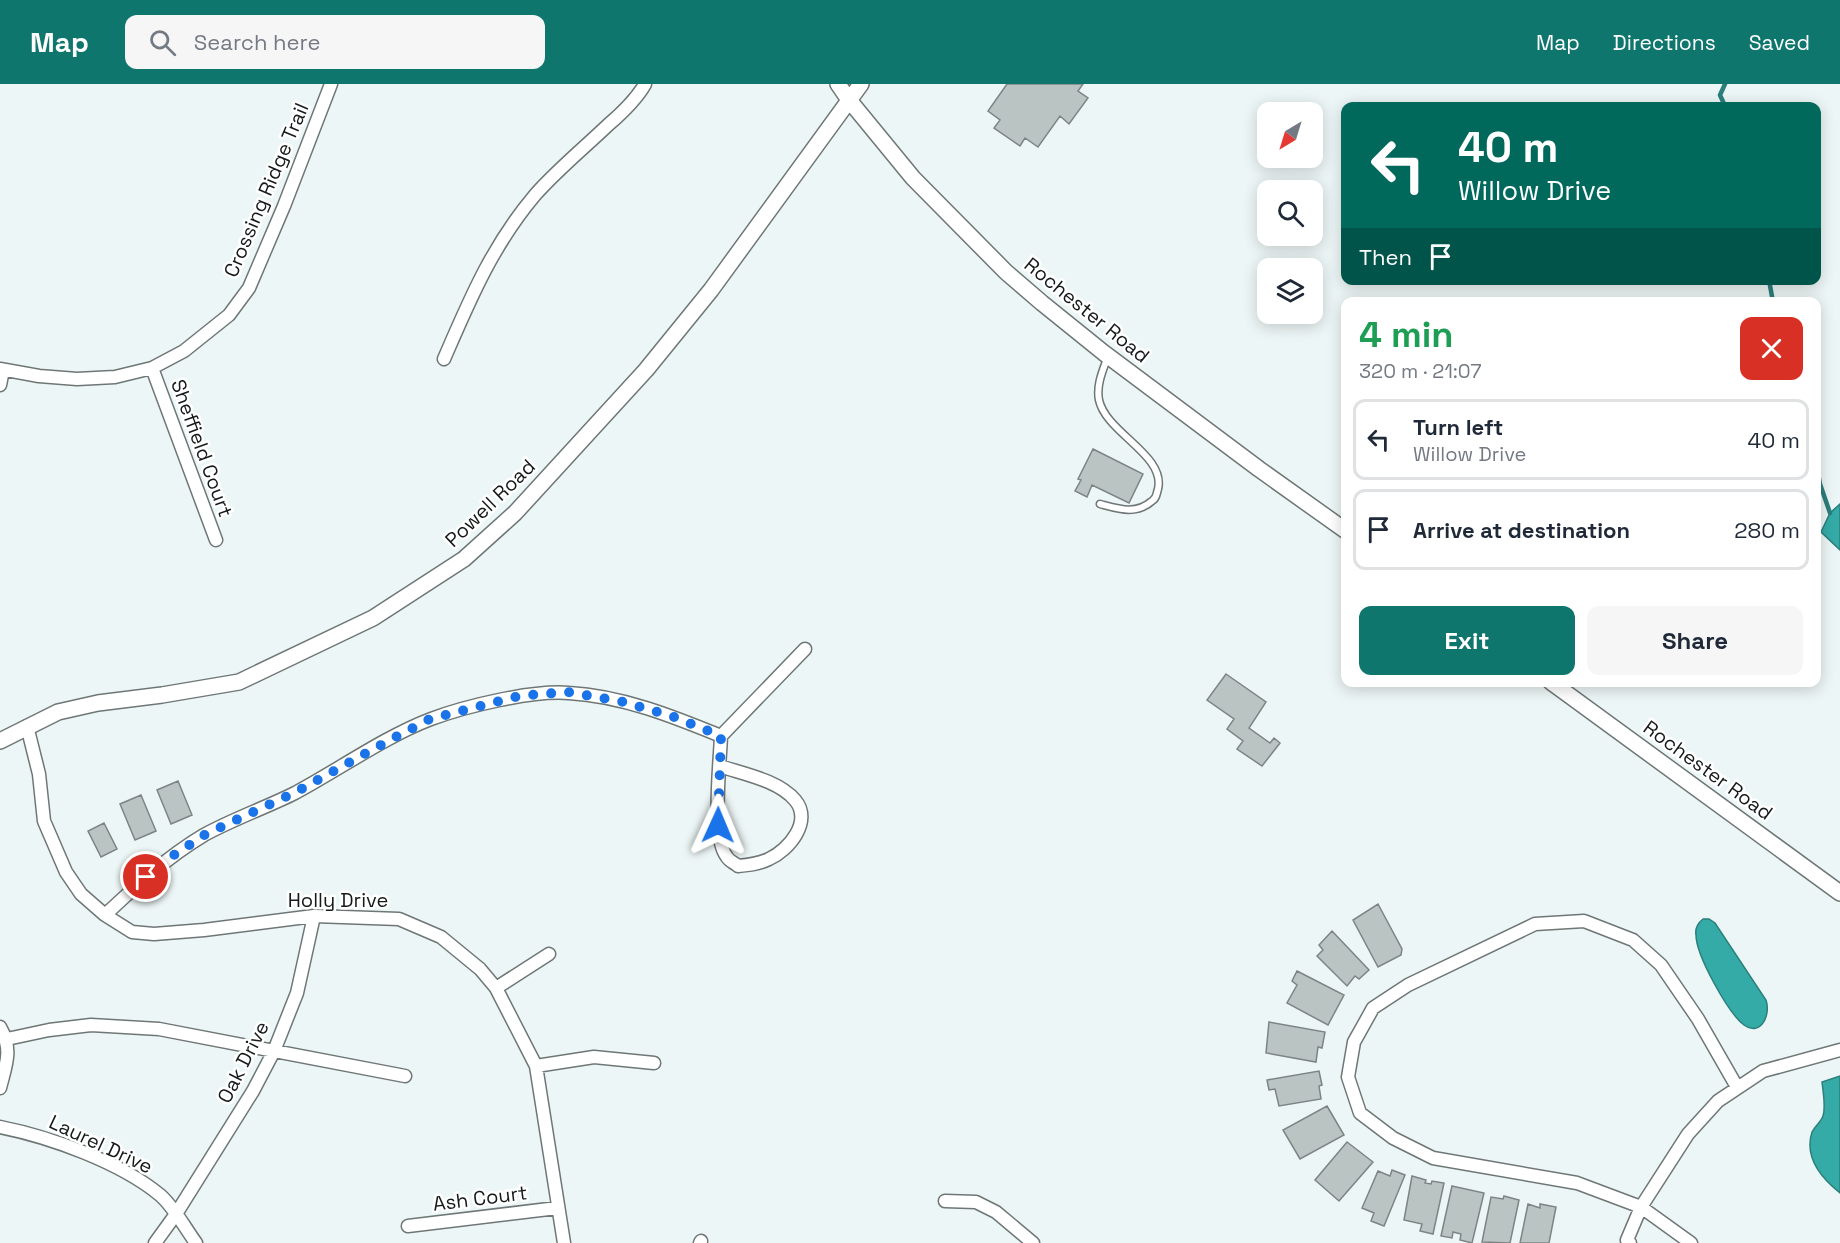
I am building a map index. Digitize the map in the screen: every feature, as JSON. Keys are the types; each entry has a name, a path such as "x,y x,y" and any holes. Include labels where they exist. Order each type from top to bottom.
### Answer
{"street":[{"name":"Crossing Ridge Trail","path":"0,385 2,370 77,380 115,377 152,368 184,351 229,315 249,288 284,206 331,84"},
{"path":"444,359 482,273 510,228 535,196 628,106 645,84"},
{"name":"Rochester Road","path":"838,84 913,177 986,253 1042,303 1258,469 1341,527"},
{"name":"Powell Road","path":"0,741 58,712 98,703 162,696 239,682 373,618 464,559 515,513 646,370 711,290 861,84"},
{"name":"Sheffield Court","path":"152,368 216,540"},
{"path":"720,766 771,784 796,800 800,809 799,830 782,851 770,859 754,865 738,866 726,857 720,842 718,825 721,736 805,649"},
{"name":"Rochester Road","path":"1558,687 1840,893"},
{"path":"105,915 146,877 206,834 294,793 430,719 519,696 568,692 624,702 674,717 721,736"},
{"name":"Holly Drive","path":"27,726 39,774 44,821 66,872 81,894 105,915 132,932 154,934 204,930 314,916 399,919 420,926 448,942 480,969 496,988 536,1066 564,1243"},
{"name":"Oak Drive","path":"155,1243 176,1214 253,1091 274,1051 297,993 314,916"},
{"path":"1691,1243 1641,1207 1577,1183 1433,1158 1393,1138 1360,1113 1348,1077 1354,1042 1373,1008 1408,985 1535,924 1584,921 1633,940 1661,965 1698,1019 1737,1087"},
{"path":"496,988 549,954"},
{"path":"7,1039 49,1030 91,1025 159,1029 405,1076"},
{"path":"0,1026 7,1039 8,1056 0,1088"},
{"path":"1630,1243 1627,1240 1641,1207 1688,1134 1718,1101 1763,1071 1840,1050"},
{"path":"536,1066 594,1057 654,1063"},
{"name":"Laurel Drive","path":"0,1127 30,1133 69,1146 120,1170 161,1196 196,1243"},
{"path":"945,1201 976,1202 996,1212 1033,1243"},
{"name":"Ash Court","path":"408,1226 557,1208"}],"lane":[{"path":"1100,504 1128,511 1144,508 1156,498 1159,483 1157,471 1106,416 1099,401 1098,384 1108,355"}],"water":[{"path":"1840,504 1840,550 1821,532 1830,513"},
{"path":"1703,919 1709,919 1715,923 1766,1000 1766,1018 1760,1026 1750,1028 1737,1019 1714,983 1697,944 1696,931"},
{"path":"1840,1076 1840,1193 1826,1181 1816,1166 1810,1150 1810,1141 1812,1132 1824,1112 1822,1082"}],"building":[{"path":"1007,84 1083,84 1078,91 1088,98 1069,124 1060,116 1038,147 1025,138 1020,146 994,128 1000,120 988,111"},
{"path":"1093,449 1143,474 1129,503 1092,485 1087,497 1075,491 1081,480 1078,479"},
{"path":"1226,674 1266,702 1249,728 1270,743 1274,738 1280,743 1262,766 1237,749 1243,741 1227,729 1234,719 1207,700"},
{"path":"178,781 192,815 171,824 157,790"},
{"path":"141,795 156,831 135,840 120,804"},
{"path":"104,823 117,849 101,857 88,831"},
{"path":"1378,904 1402,949 1401,955 1378,967 1353,920"},
{"path":"1332,931 1369,970 1359,979 1355,976 1347,986 1317,956 1323,950 1319,945"},
{"path":"1297,971 1344,995 1328,1025 1287,1003 1297,985 1292,981"},
{"path":"1269,1022 1325,1032 1322,1048 1318,1047 1316,1062 1266,1053"},
{"path":"1319,1071 1322,1085 1319,1086 1321,1099 1279,1106 1275,1089 1269,1090 1267,1080"},
{"path":"1327,1106 1344,1135 1300,1159 1283,1130"},
{"path":"1347,1142 1373,1162 1339,1201 1315,1180"},
{"path":"1392,1170 1405,1175 1384,1226 1371,1221 1374,1213 1362,1208 1378,1171 1390,1176"},
{"path":"1412,1176 1426,1180 1425,1183 1431,1184 1432,1181 1444,1183 1433,1234 1420,1231 1422,1224 1404,1220"},
{"path":"1452,1186 1484,1193 1472,1243 1460,1240 1461,1234 1453,1232 1452,1238 1441,1236"},
{"path":"1504,1196 1519,1200 1510,1243 1482,1242 1491,1197 1503,1199"},
{"path":"1528,1204 1540,1208 1540,1204 1556,1207 1549,1243 1520,1243"}],"waterway":[{"path":"1723,102 1720,95 1725,84"},
{"path":"1770,285 1772,297"},
{"path":"1821,487 1830,513"}],"route":[{"path":"146,877 206,834 294,793 430,719 519,696 568,692 624,702 674,717 721,736 718,825"}]}
